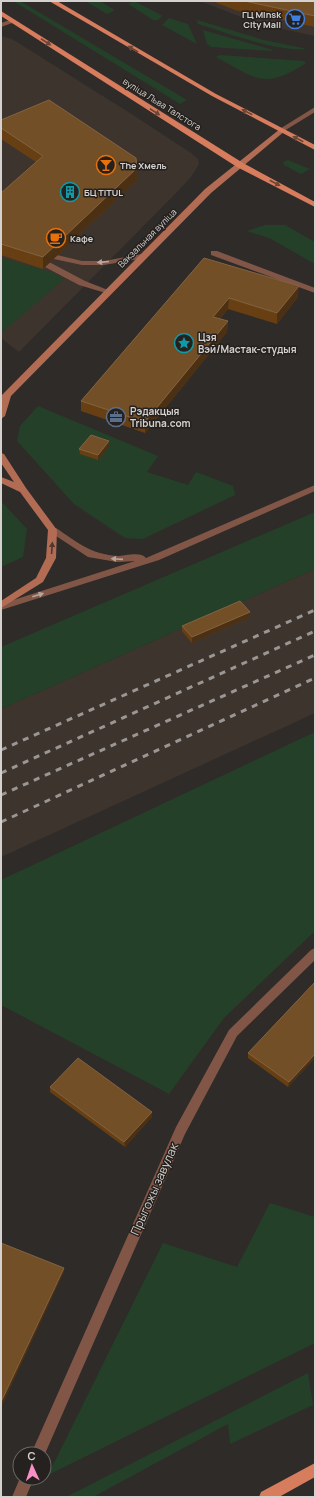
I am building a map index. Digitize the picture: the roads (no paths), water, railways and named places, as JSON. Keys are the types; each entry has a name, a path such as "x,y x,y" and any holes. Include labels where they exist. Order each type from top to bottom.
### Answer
{"main road":[{"path":"52,1 207,92 315,148"},
{"name":"вуліца Льва Талстога","path":"1,13 240,165 315,204"},
{"name":"Вакзальная вуліца","path":"4,398 110,292 142,256 208,191 282,130"},
{"path":"1,416 4,398"},
{"path":"1,456 23,490 53,530 51,558 40,580 1,606"},
{"path":"1,480 23,490"},
{"path":"266,1497 315,1470"}],"street":[{"path":"1,25 13,21"},
{"name":"Вакзальная вуліца","path":"282,130 315,110"},
{"path":"214,254 315,291"},
{"path":"57,256 82,263 104,263 142,256"},
{"path":"48,265 82,283 110,292"},
{"path":"1,606 156,558 315,488"},
{"path":"53,530 91,555 117,559 156,558"},
{"name":"Прыгожы завулак","path":"42,1446 180,1131 233,1033 315,953"},
{"path":"19,1497 24,1486"}],"railway":[{"path":"1,750 315,610"},
{"path":"1,773 315,631"},
{"path":"1,795 315,655"},
{"path":"1,822 315,678"}],"place":[{"name":"ГЦ Minsk City Mall","path":"295,19"},
{"name":"The Хмель","path":"106,165"},
{"name":"БЦ TITUL","path":"70,192"},
{"name":"Кафе","path":"56,238"},
{"name":"Цзя Вэй/Мастак-студыя","path":"184,343"},
{"name":"Рэдакцыя Tribuna.com","path":"116,417"}]}
